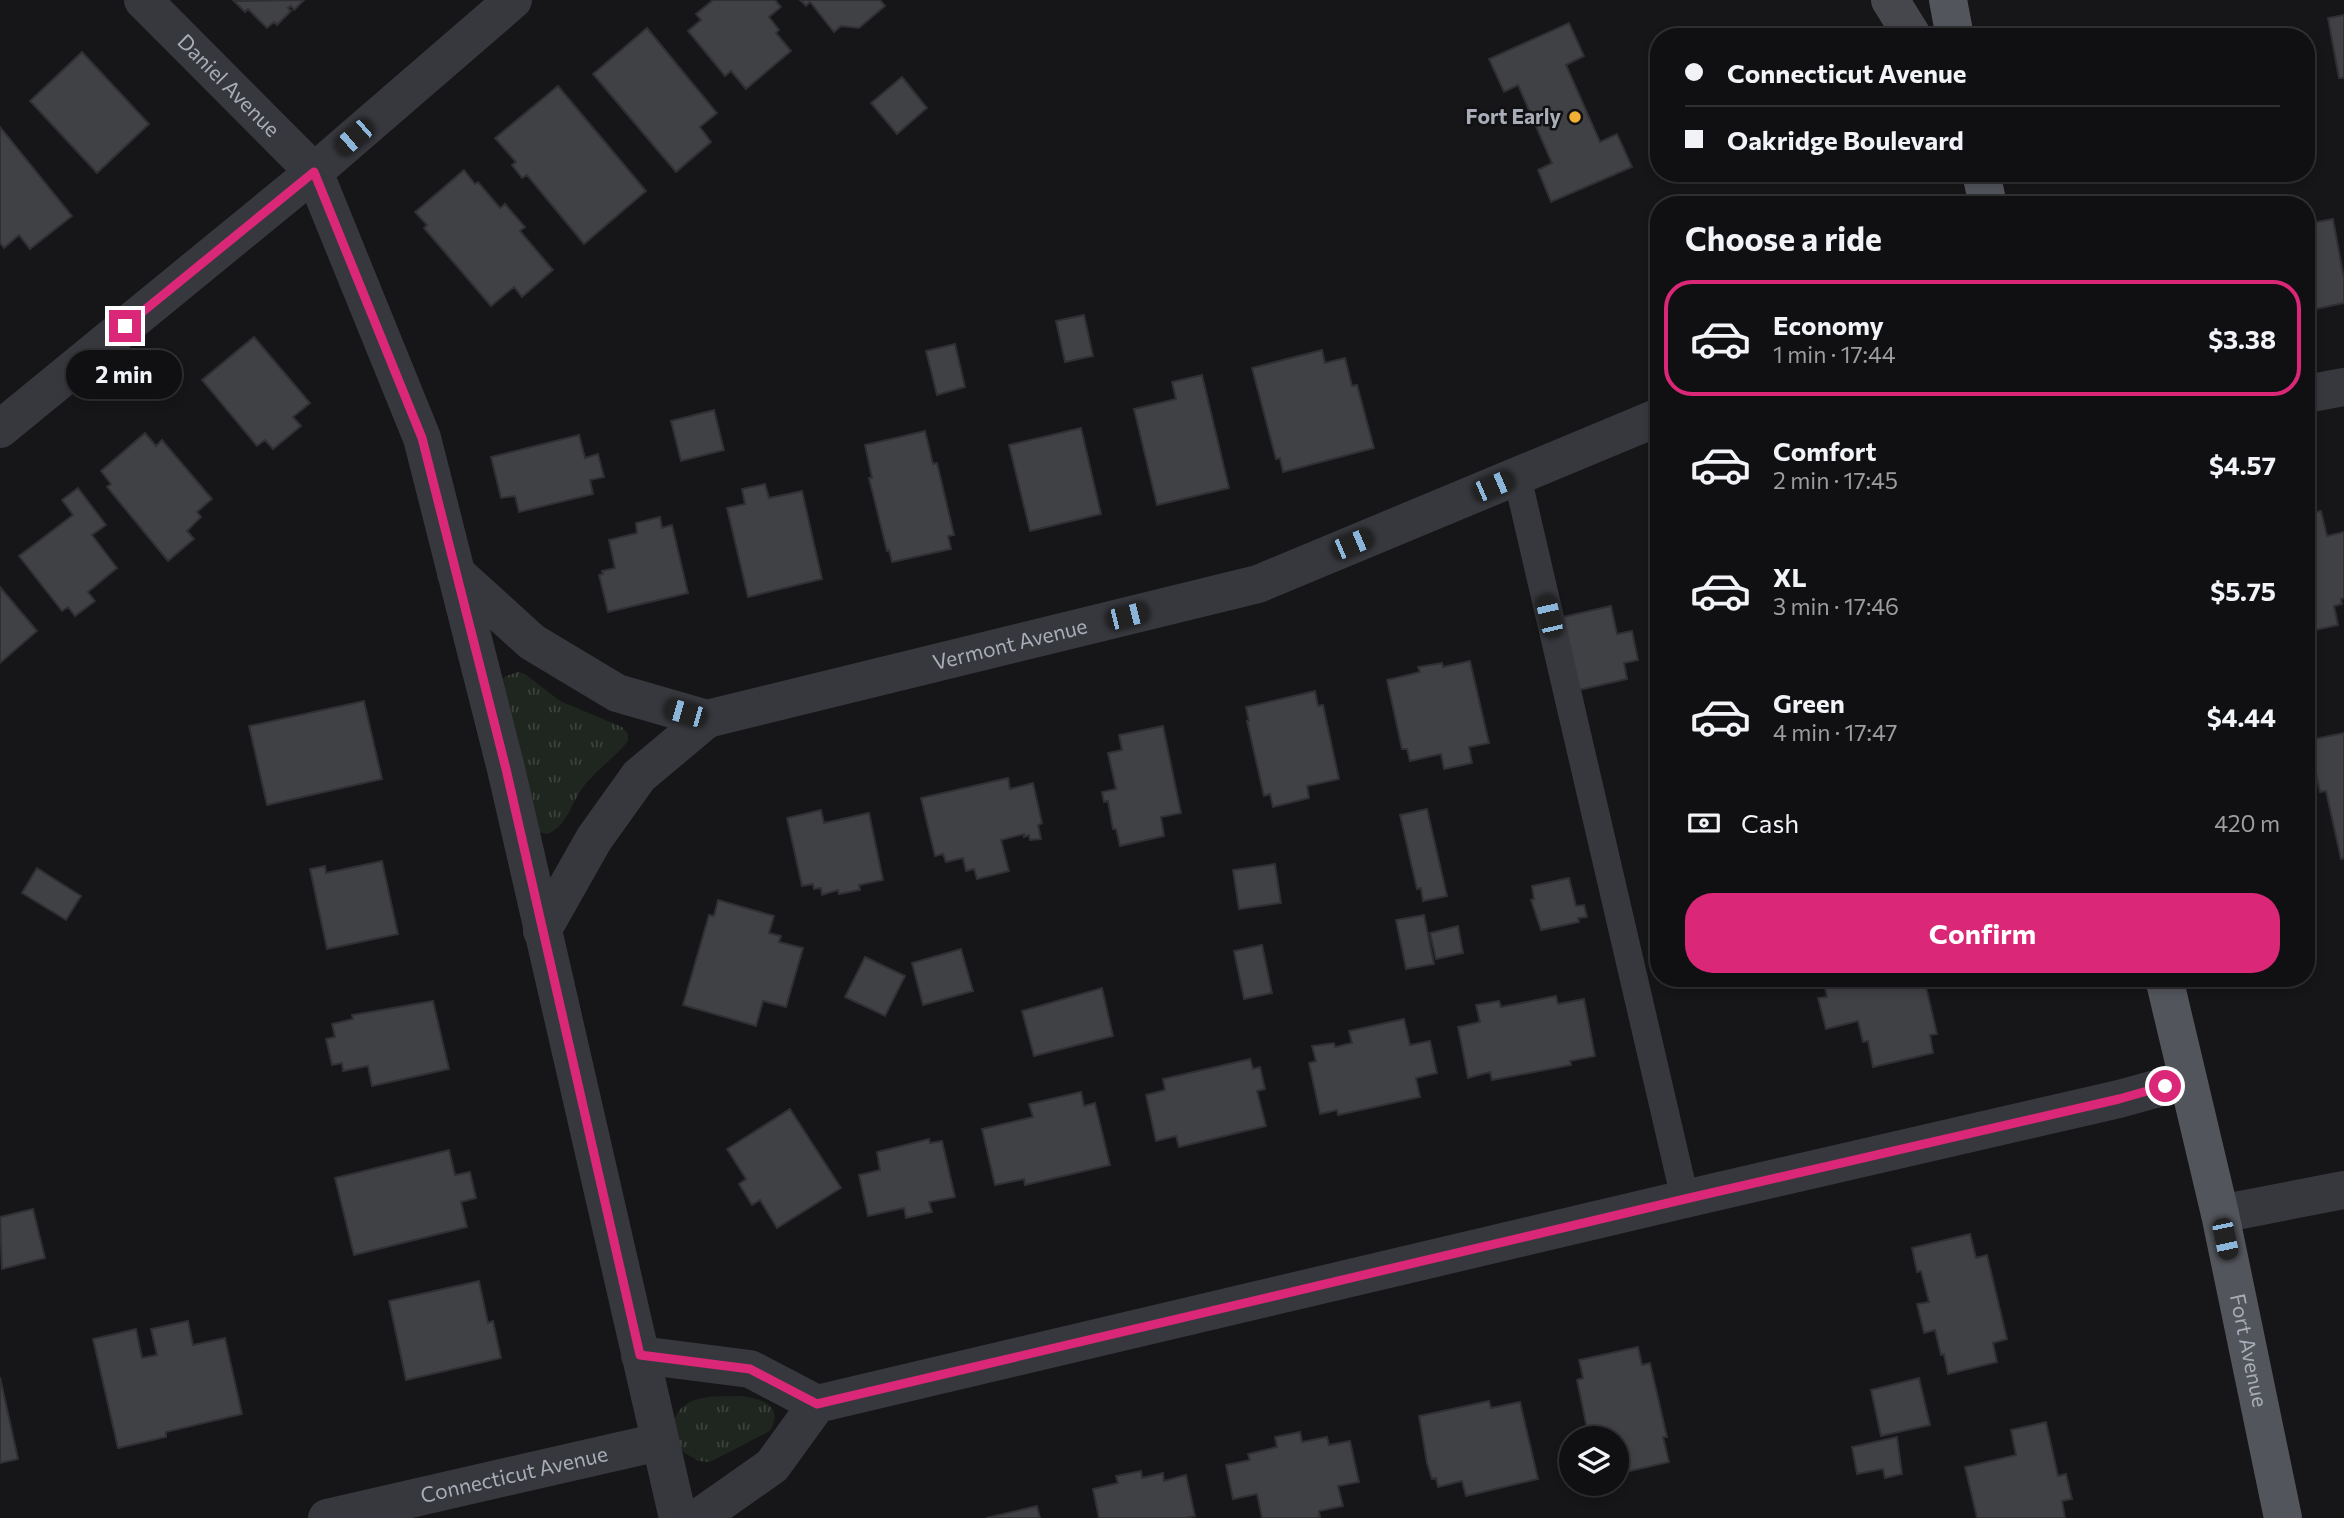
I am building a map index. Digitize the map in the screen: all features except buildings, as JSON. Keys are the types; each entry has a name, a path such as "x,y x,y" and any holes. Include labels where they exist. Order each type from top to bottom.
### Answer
{"main road":[{"path":"1890,0 1907,28"},
{"path":"1948,0 1953,28"},
{"name":"Fort Avenue","path":"2166,987 2220,1214 2283,1518"}],"street":[{"name":"Daniel Avenue","path":"143,0 314,172"},
{"path":"0,429 314,172 513,0"},
{"path":"314,172 422,438 506,769 678,1518"},
{"path":"2315,392 2344,387"},
{"name":"Vermont Avenue","path":"542,930 594,839 639,776 707,719 1258,584 1650,420"},
{"name":"Vermont Avenue","path":"456,573 532,642 617,693 707,719"},
{"path":"698,1518 772,1466 817,1404 2119,1099 2188,1080"},
{"path":"2220,1214 2344,1189"},
{"path":"640,1355 750,1369 817,1404"},
{"name":"Connecticut Avenue","path":"327,1518 659,1441"}],"lane":[{"path":"1517,476 1685,1199"}],"green space":[{"path":"518,672 525,674 560,701 622,727 628,734 628,741 581,790 558,827 547,834 539,832 501,686 504,677"},
{"path":"742,1396 764,1402 773,1410 774,1422 770,1431 710,1462 699,1461 681,1451 673,1424 683,1406 700,1398"}],"place":[{"name":"Fort Early","path":"1575,117"}],"route":[{"path":"125,326 314,172 422,438 506,769 640,1355 750,1369 817,1404 2165,1086"}]}
